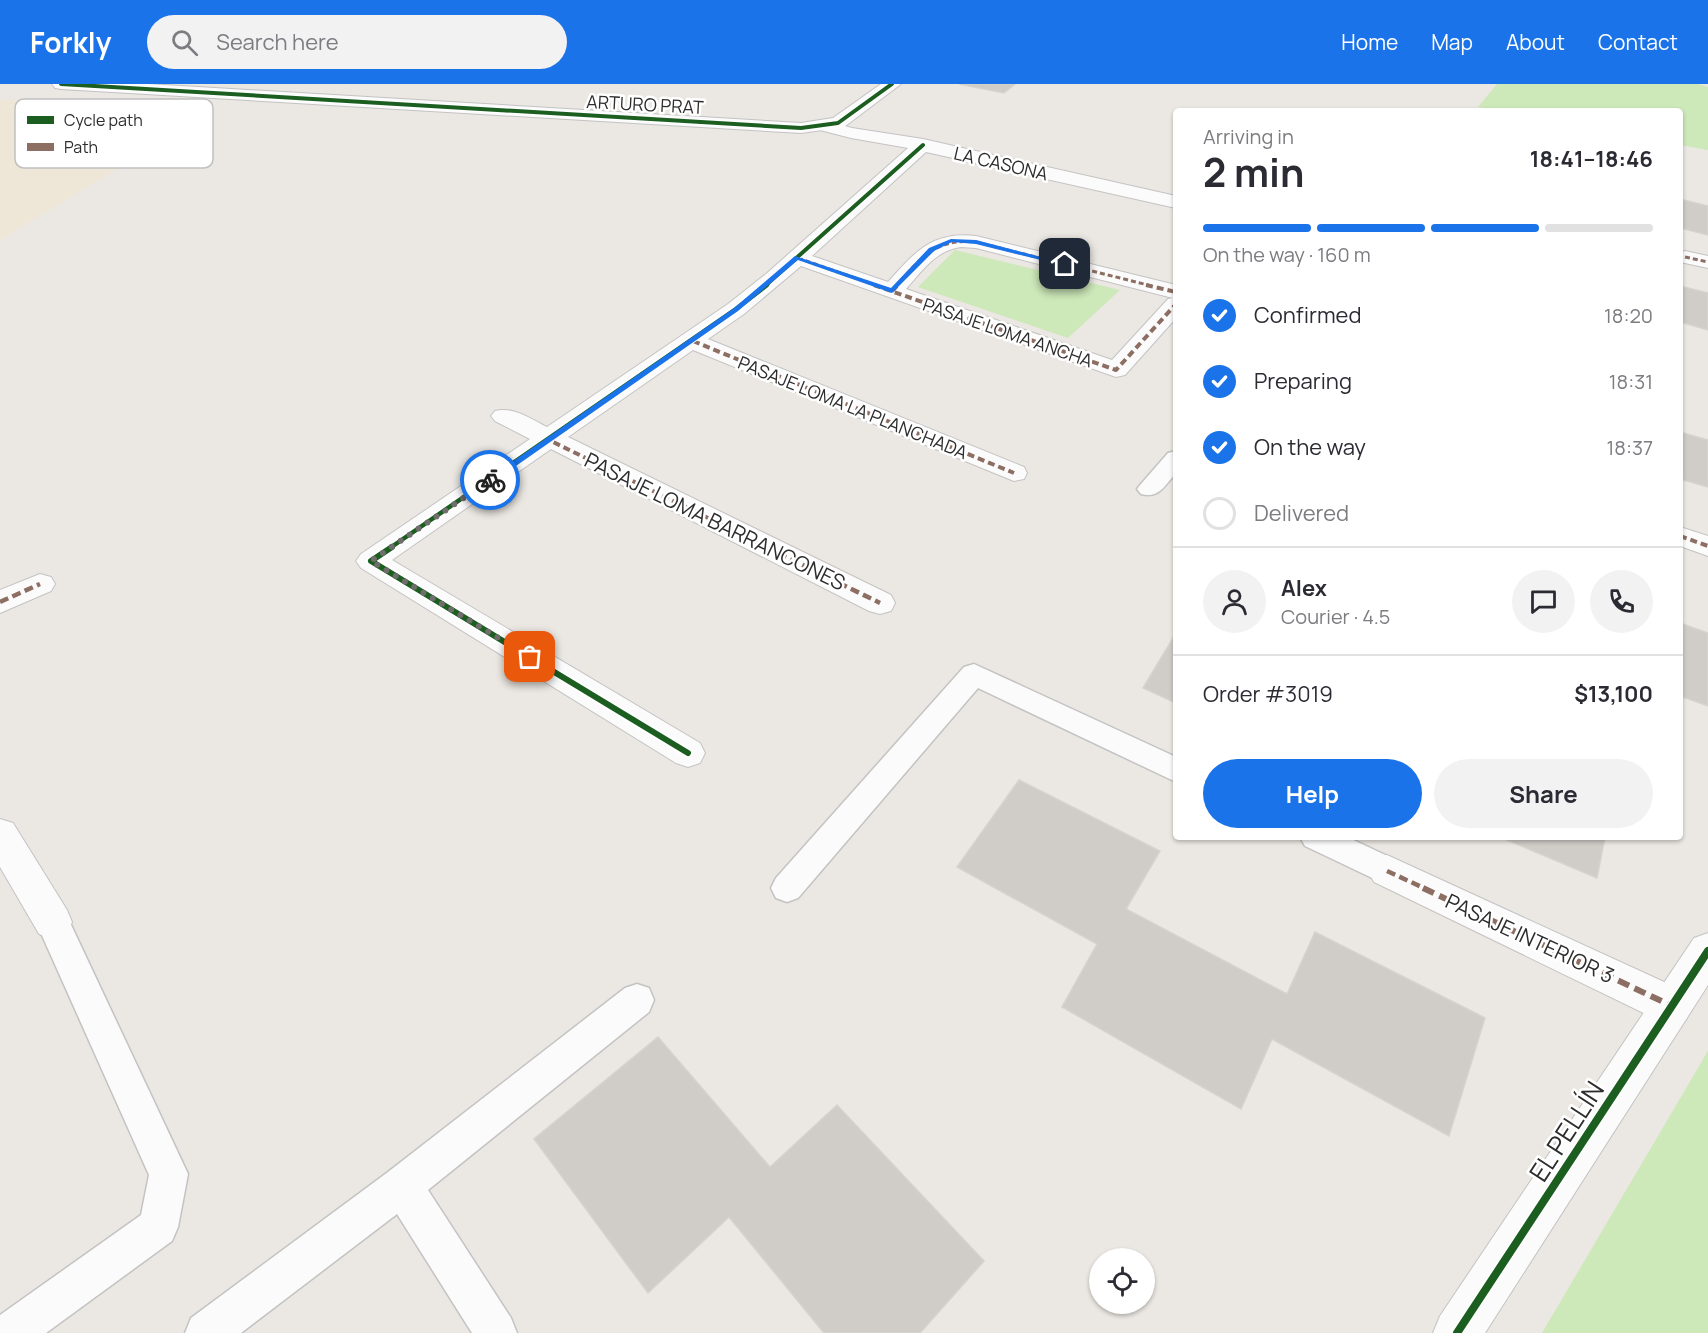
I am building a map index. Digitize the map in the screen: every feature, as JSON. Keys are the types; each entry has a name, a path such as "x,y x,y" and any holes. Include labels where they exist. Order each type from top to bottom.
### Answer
{"street":[{"name":"ARTURO PRAT","path":"61,84 789,128 826,126 846,118 892,84"},
{"name":"LA CASONA","path":"826,126 851,134 923,145 1173,201"},
{"path":"688,753 371,561 693,341 736,309 798,258 923,145"},
{"path":"892,291 932,249 943,242 959,240 976,242 1173,291"},
{"path":"1683,256 1708,262"},
{"name":"PASAJE LOMA ANCHA","path":"798,258 1116,370 1173,307"},
{"name":"PASAJE LOMA LA PLANCHADA","path":"693,341 1014,473"},
{"name":"PASAJE LOMA BARRANCONES","path":"504,416 880,603"},
{"path":"1683,537 1708,546"},
{"path":"0,602 40,584"},
{"path":"0,834 53,922"},
{"name":"PASAJE INTERIOR 3","path":"1388,871 1672,1006"},
{"name":"EL PELLÍN","path":"1457,1333 1708,951"}],"lane":[{"path":"1149,489 1173,461"},
{"path":"787,888 974,675 1173,769"},
{"path":"1323,840 1388,871"},
{"path":"11,1333 158,1227 169,1174 53,922"},
{"path":"206,1333 402,1186 637,1000"},
{"path":"402,1186 496,1333"}],"shaded area":[{"path":"0,99 15,100 15,168 118,168 0,240"}],"green space":[{"path":"1497,84 1698,84 1708,87 1708,150 1683,146 1683,108 1478,107"},
{"path":"955,250 1120,290 1068,338 918,287"},
{"path":"1708,1051 1708,1333 1542,1333"}],"building":[{"path":"959,84 1015,84 1004,93"},
{"path":"1683,200 1708,206 1708,235 1683,229"},
{"path":"1683,287 1708,293 1708,330 1683,323"},
{"path":"1683,433 1708,440 1708,487 1683,480"},
{"path":"1683,624 1708,633 1708,706 1683,697"},
{"path":"1173,638 1173,702 1143,688"},
{"path":"1019,780 1160,851 1126,909 1287,994 1315,932 1485,1018 1449,1136 1272,1039 1241,1109 1062,1007 1097,944 957,867"},
{"path":"1507,840 1604,840 1597,878"},
{"path":"658,1037 770,1167 837,1105 984,1261 920,1333 824,1333 729,1217 648,1293 534,1139"}],"marked path":[{"path":"892,291 928,253 938,246 961,240 1173,291"},
{"path":"1685,257 1708,262"},
{"path":"798,258 1116,370 1173,307"},
{"path":"693,341 1014,473"},
{"path":"544,443 549,440 880,603"},
{"path":"1683,537 1708,546"},
{"path":"0,602 40,584"},
{"path":"1387,871 1672,1006"}],"cycle path":[{"path":"61,84 801,128 838,123 892,84"},
{"path":"688,753 371,561 736,309 774,279 923,145"},
{"path":"1457,1333 1708,951"}],"way so far":[{"path":"490,480 371,561 530,657"}],"route":[{"path":"490,480 675,353 736,309 798,258 892,291 932,249 951,240 968,240 1065,264"}]}
